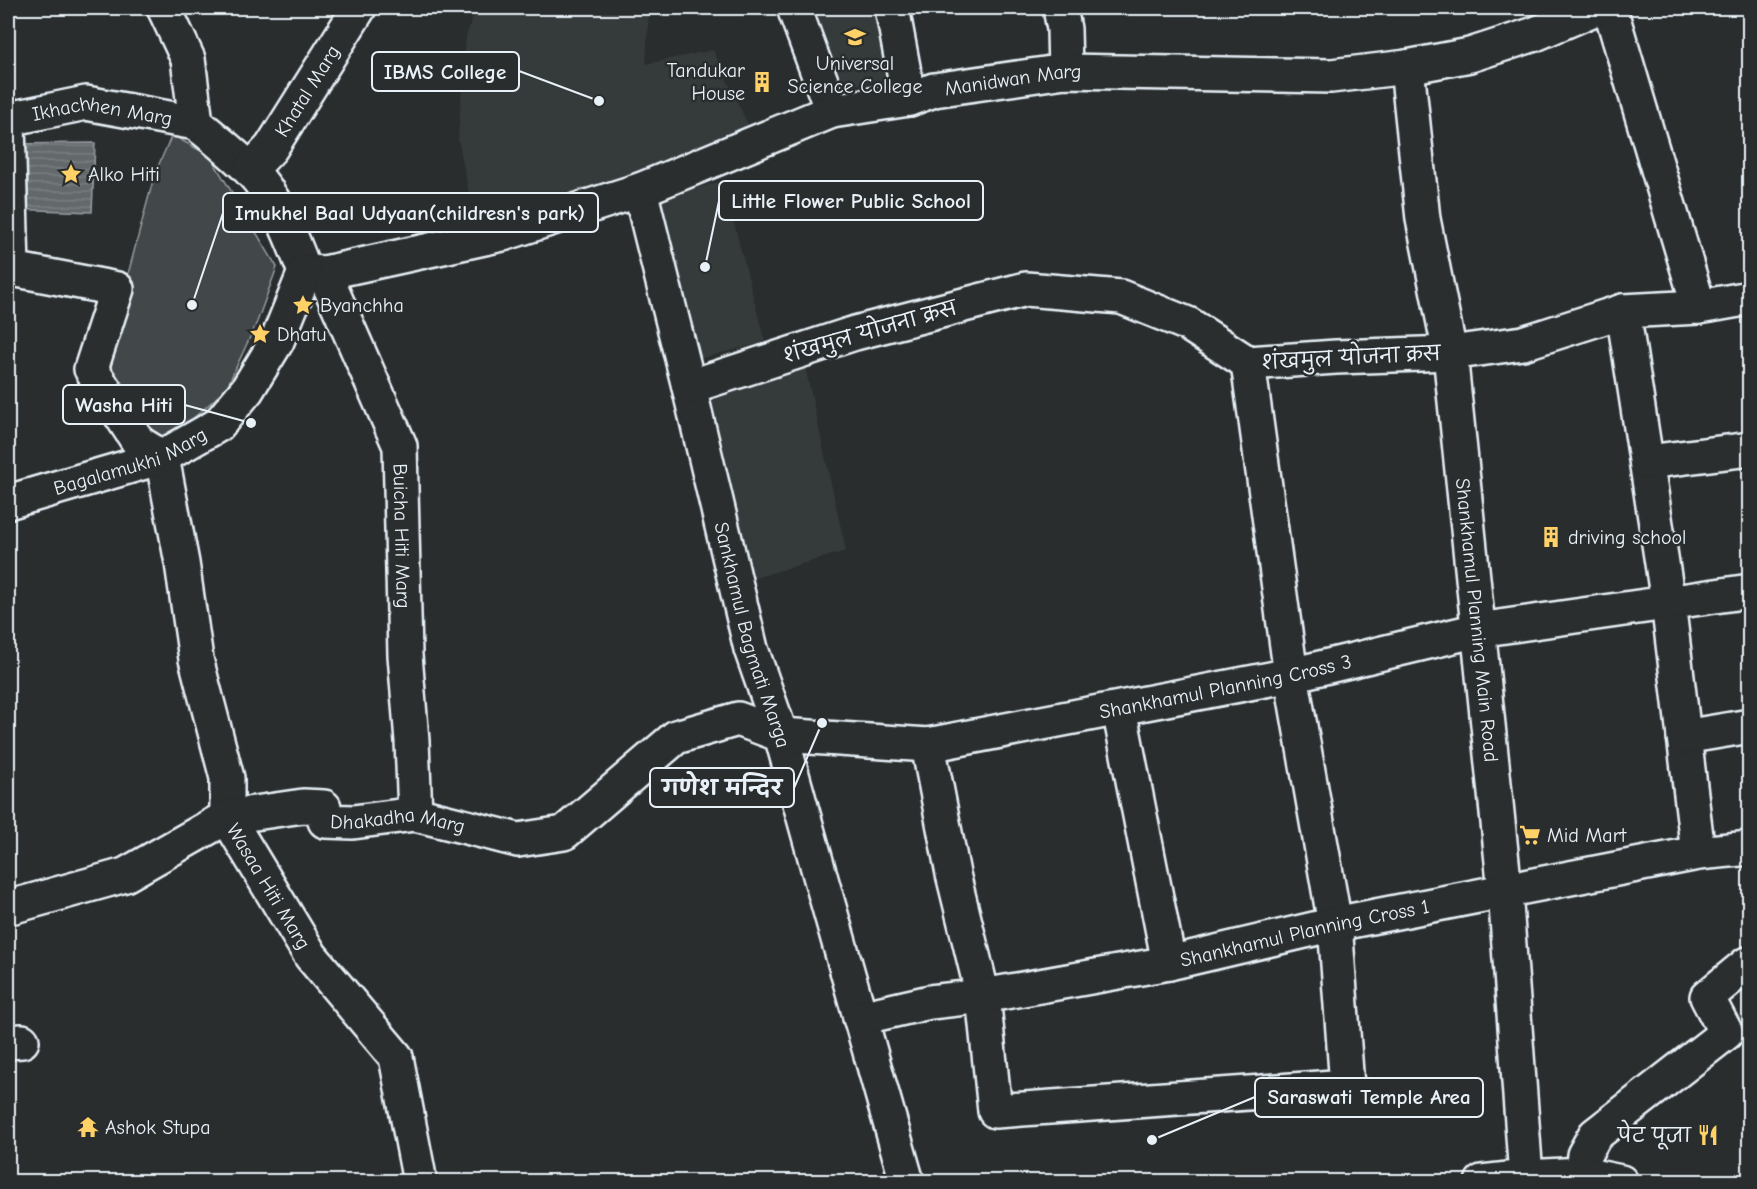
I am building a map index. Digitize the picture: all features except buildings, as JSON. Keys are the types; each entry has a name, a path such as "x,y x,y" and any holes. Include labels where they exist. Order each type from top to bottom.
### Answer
{"street":[{"path":"164,8 188,59 196,123"},
{"name":"Khatal Marg","path":"250,170 271,148 359,8"},
{"path":"794,8 832,111"},
{"path":"892,8 909,99"},
{"path":"1060,8 1064,29 1065,71"},
{"name":"Manidwan Marg","path":"315,272 503,234 640,190 832,111 909,99 933,90 1065,71 1331,76 1407,67 1470,55 1535,34 1596,8"},
{"path":"1610,8 1699,307"},
{"name":"Shankhamul Planning Main Road","path":"1407,67 1423,219 1450,353 1505,891 1526,1177"},
{"name":"Ikhachhen Marg","path":"8,121 86,103 196,123"},
{"path":"8,121 12,269 117,289 91,369 139,443 162,457"},
{"name":"Buicha Hiti Marg","path":"196,123 250,170 269,194 290,234 315,272 400,446 405,655 412,741 414,814"},
{"name":"Sankhamul Bagmati Marga","path":"640,190 751,649 781,735 907,1182"},
{"name":"Bagalamukhi Marg","path":"8,502 162,457 218,425 247,390 315,272"},
{"name":"शंखमुल योजना क्रस","path":"689,387 855,333 1026,289 1121,297 1188,324 1248,363 1450,353 1523,343 1623,311 1699,307 1749,298"},
{"path":"1623,311 1668,602 1698,853"},
{"path":"928,745 953,874 983,996 995,1111 1347,1086 1335,924 1291,675 1248,363"},
{"path":"1647,462 1749,449"},
{"name":"Wasaa Hiti Marg","path":"162,457 182,563 196,659 227,778 227,817 311,956 396,1057 420,1182"},
{"name":"Shankhamul Planning Cross 3","path":"781,735 928,745 1291,675 1479,630 1749,591"},
{"path":"1119,709 1168,963"},
{"name":"Dhakadha Marg","path":"8,906 125,875 227,817 303,806 324,807 325,821 353,822 414,814 518,840 564,833 676,737 738,719 781,735"},
{"path":"1684,737 1749,726"},
{"name":"Shankhamul Planning Cross 1","path":"860,1018 930,1002 983,996 1168,963 1335,924 1698,853 1749,848"},
{"path":"1581,1174 1584,1155 1595,1135 1726,1033 1707,997 1747,964"},
{"path":"1482,1182 1581,1174 1621,1182"}],"shaded area":[{"path":"476,8 649,8 646,64 713,50 756,142 477,234 458,138 466,37"},
{"name":"Universal Science College","path":"804,8 883,8 896,78 841,87"},
{"path":"172,135 210,156 277,267 257,322 226,389 188,423 147,444 100,379 155,173"},
{"path":"95,143 92,212 10,209 8,144"},
{"path":"723,181 765,342 689,361 647,201"},
{"path":"805,366 846,551 747,580 703,385"}],"place":[{"name":"Universal Science College","path":"855,37"},
{"name":"Tandukar House","path":"762,82"},
{"name":"IBMS College","path":"599,101"},
{"name":"Alko Hiti","path":"71,174"},
{"name":"Little Flower Public School","path":"705,267"},
{"name":"Imukhel Baal Udyaan(childresn's park)","path":"192,305"},
{"name":"Byanchha","path":"303,305"},
{"name":"Dhatu","path":"260,334"},
{"name":"Washa Hiti","path":"251,423"},
{"name":"driving school","path":"1551,537"},
{"name":"गणेश मन्दिर","path":"822,723"},
{"name":"Mid Mart","path":"1530,835"},
{"name":"Ashok Stupa","path":"88,1127"},
{"name":"पेट पूजा","path":"1708,1135"},
{"name":"Saraswati Temple Area","path":"1152,1140"}]}
